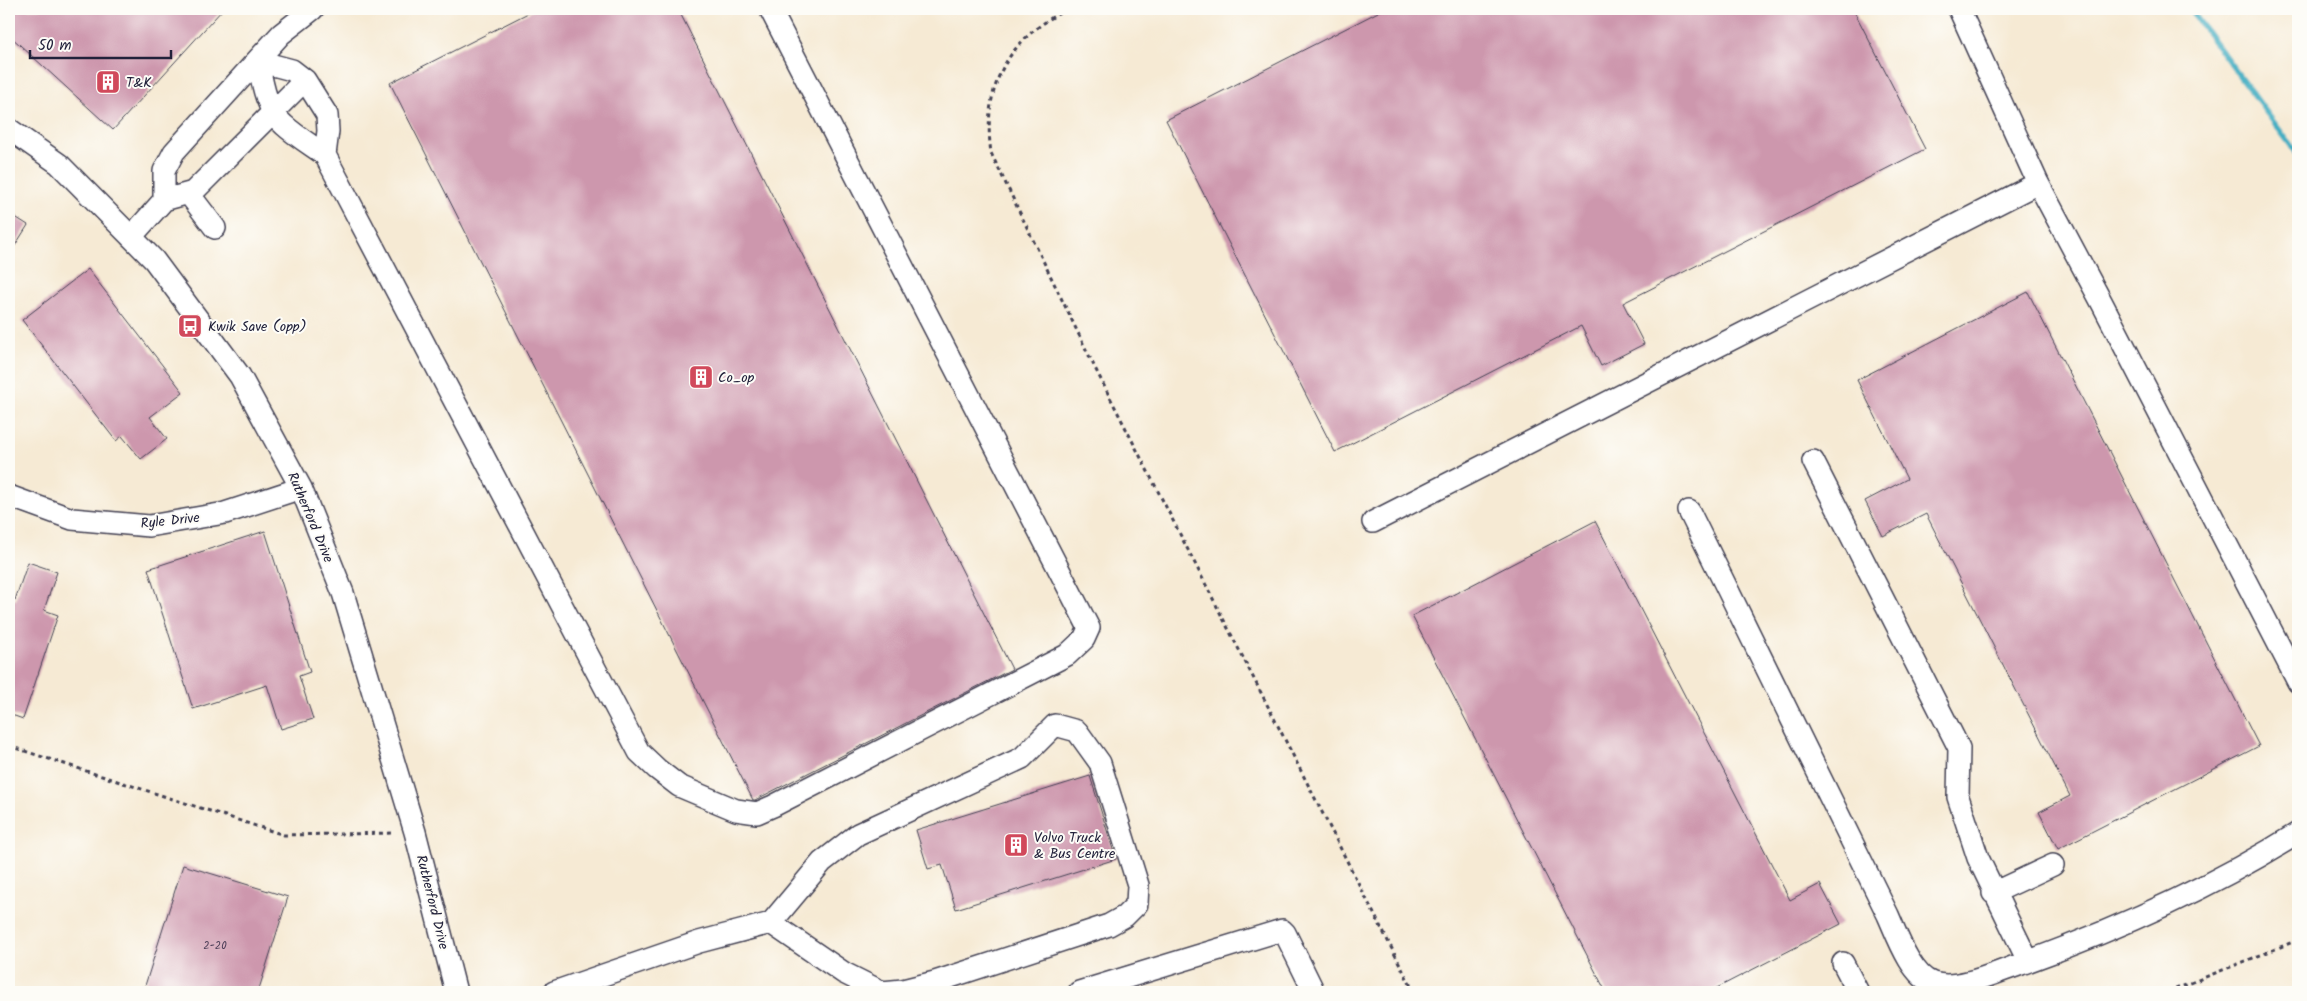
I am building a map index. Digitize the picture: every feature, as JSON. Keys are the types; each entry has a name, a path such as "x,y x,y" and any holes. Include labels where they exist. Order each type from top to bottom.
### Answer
{"street":[{"path":"164,200 164,171 174,152 281,34 313,9"},
{"path":"258,61 264,89 273,112 283,124 325,154 639,752 679,786 736,810 756,813 1067,655 1084,639 1089,628 770,9"},
{"path":"1959,9 2038,183 2298,682"},
{"path":"258,61 292,70 305,80 327,115 328,131 325,154"},
{"path":"131,237 164,200 193,192 305,80"},
{"name":"Rutherford Drive","path":"9,129 59,164 154,260 240,376 301,488 343,594 415,832 456,992"},
{"path":"1373,522 2038,183"},
{"path":"189,194 215,228"},
{"path":"1813,462 1959,748 1958,797 1978,858 1993,893 2028,961"},
{"name":"Ryle Drive","path":"9,496 72,519 149,526 225,513 301,488"},
{"path":"1689,511 1903,949 1928,988 1974,980 2090,939 2190,894 2257,859 2298,833"},
{"path":"554,992 699,942 771,923 822,862 858,834 1022,758 1055,725 1077,731 1100,763 1138,885 1137,904 1125,916 1109,925 935,982 903,990 882,992 844,973 771,923"},
{"path":"1993,893 2053,865"},
{"path":"1079,992 1282,930 1314,992"},
{"path":"1843,963 1858,992"}],"path":[{"path":"1067,9 1055,15 1028,37 1005,62 994,84 990,108 988,130 991,153 1095,368 1414,992"},
{"path":"9,746 284,835 415,832"},
{"path":"2168,992 2298,940"}],"building":[{"name":"T&K","path":"9,9 223,9 113,130 9,35"},
{"name":"Co_op","path":"536,9 678,9 1012,669 755,800 753,800 390,83"},
{"path":"1384,9 1853,9 1925,149 1623,303 1644,344 1601,366 1581,326 1335,452 1166,120"},
{"path":"9,213 28,225 9,255"},
{"path":"88,269 183,392 150,417 167,439 141,459 122,436 116,441 22,320"},
{"path":"2028,292 2259,746 2058,849 2039,812 2070,796 1926,514 1883,536 1865,501 1907,479 1857,380"},
{"path":"1595,521 1790,900 1820,884 1841,924 1709,992 1606,992 1412,616"},
{"path":"265,531 310,672 299,676 313,719 281,729 267,685 193,709 148,569"},
{"path":"28,562 57,572 44,610 58,615 23,719 9,714 9,598 15,600"},
{"name":"Volvo Truck & Bus Centre","path":"1090,776 1116,859 956,909 942,865 928,869 916,830"},
{"path":"183,865 288,897 258,992 143,992"}],"waterway":[{"path":"2190,9 2298,155"}],"place":[{"name":"T&K","path":"108,82"},
{"name":"Kwik Save (opp)","path":"190,326"},
{"name":"Co_op","path":"701,377"},
{"name":"Volvo Truck & Bus Centre","path":"1016,845"}]}
